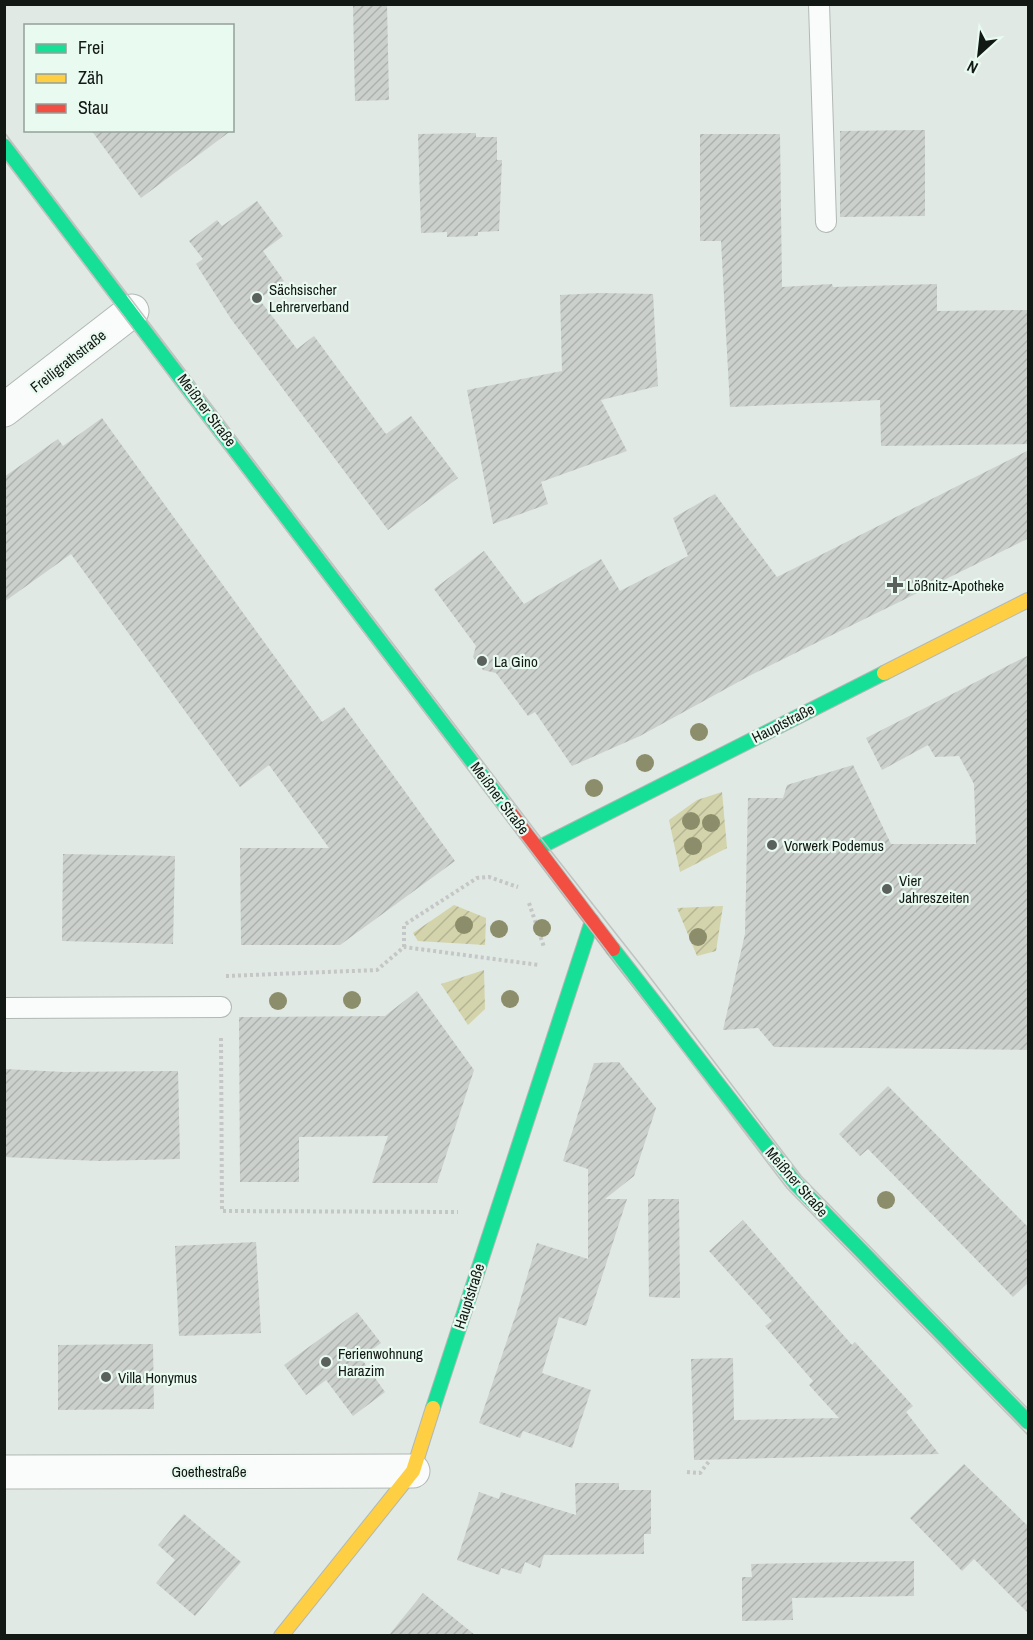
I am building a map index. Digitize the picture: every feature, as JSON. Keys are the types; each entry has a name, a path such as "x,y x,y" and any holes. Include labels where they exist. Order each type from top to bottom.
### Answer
{"main road":[{"name":"Meißner Straße","path":"4,146 132,311 592,921 796,1184 1029,1422"},
{"name":"Hauptstraße","path":"538,848 1029,600"},
{"name":"Hauptstraße","path":"280,1635 413,1471 592,921"}],"street":[{"name":"Freiligrathstraße","path":"4,410 132,311"},
{"name":"Goethestraße","path":"4,1472 413,1471"}],"lane":[{"path":"819,4 826,222"},
{"path":"4,1008 221,1007"}],"path":[{"path":"525,890 551,866"},
{"path":"404,947 404,925 477,878 489,877 525,890"},
{"path":"525,890 546,956"},
{"path":"497,1212 222,1212 220,976 377,970 404,947 550,966"},
{"path":"687,1472 700,1473 710,1460"}],"green space":[{"path":"722,792 727,848 680,872 669,820 697,800"},
{"path":"454,905 486,918 485,945 418,941 413,933"},
{"path":"723,906 716,951 697,956 677,908"},
{"path":"484,970 485,1009 468,1025 441,984"}],"building":[{"path":"387,4 389,100 355,101 353,5"},
{"path":"925,130 925,216 840,217 840,131"},
{"path":"92,132 229,132 141,198"},
{"path":"476,133 476,137 497,137 497,160 502,160 499,231 478,232 478,236 447,237 447,232 421,233 418,134"},
{"path":"700,134 780,134 782,287 832,284 833,287 937,284 937,311 1029,310 1029,444 881,446 880,400 730,407 721,241 700,241"},
{"path":"257,201 283,236 263,251 284,281 259,299 297,349 314,336 386,434 411,416 458,478 388,530 231,319 196,264 203,259 189,241 217,220 222,226"},
{"path":"653,294 658,386 601,400 627,451 541,482 548,504 493,524 467,390 562,371 560,295"},
{"path":"102,418 322,722 344,707 455,861 340,945 241,945 240,848 329,848 269,765 240,787 71,554 4,602 4,477 58,439 63,446"},
{"path":"1029,450 1029,538 751,675 640,736 572,766 535,712 528,716 496,673 483,670 473,657 476,646 434,589 484,551 524,604 601,559 620,591 688,556 673,518 715,494 777,577"},
{"name":"Vier Jahreszeiten","path":"1029,655 1029,1050 774,1047 758,1028 723,1030 745,934 748,798 783,798 787,785 853,765 891,844 976,844 974,784 959,756 935,757 928,745 882,770 866,738"},
{"path":"63,854 175,856 173,944 62,941"},
{"path":"417,991 474,1070 437,1183 372,1183 388,1136 299,1137 299,1182 240,1182 239,1017 385,1016"},
{"path":"619,1062 656,1108 634,1176 605,1199 627,1199 586,1326 559,1317 542,1373 591,1390 572,1448 523,1431 520,1438 479,1423 517,1311 537,1243 588,1259 588,1169 563,1161 594,1063"},
{"path":"4,1069 64,1072 178,1071 180,1159 100,1161 4,1157"},
{"path":"888,1086 1029,1228 1029,1282 1013,1297 868,1149 860,1156 839,1134"},
{"path":"648,1199 679,1199 680,1298 649,1297"},
{"path":"743,1220 852,1345 855,1342 913,1406 906,1412 939,1454 694,1460 691,1359 733,1358 734,1420 839,1418 809,1385 813,1381 765,1326 772,1321 709,1251"},
{"path":"256,1242 261,1333 179,1336 175,1246"},
{"name":"Ferienwohnung Harazim","path":"357,1312 381,1343 361,1358 385,1392 353,1416 326,1380 306,1395 284,1365"},
{"name":"Villa Honymus","path":"153,1344 154,1409 58,1410 58,1345"},
{"path":"964,1464 1029,1527 1029,1614 974,1559 962,1571 910,1518"},
{"path":"575,1483 619,1483 619,1490 651,1490 651,1534 644,1534 644,1554 544,1555 540,1568 525,1562 521,1574 501,1568 499,1575 457,1560 479,1492 499,1499 501,1492 576,1515"},
{"path":"184,1514 241,1562 195,1616 156,1583 175,1560 158,1545"},
{"path":"914,1561 914,1596 792,1598 793,1620 742,1621 742,1577 752,1577 751,1564"},
{"path":"423,1593 475,1635 389,1635"}],"tram line":[{"path":"4,132 801,1176 1028,1409"},
{"path":"4,159 787,1188 1028,1435"}],"traffic: fast":[{"path":"4,146 508,810"},
{"path":"538,848 884,673"},
{"path":"433,1408 592,921"},
{"path":"613,949 796,1184 1028,1422"}],"traffic: slow":[{"path":"884,673 1028,600"},
{"path":"281,1636 413,1471 433,1408"}],"traffic: jam":[{"path":"508,810 613,949"}],"place":[{"name":"Sächsischer Lehrerverband","path":"257,298"},
{"name":"Lößnitz-Apotheke","path":"895,585"},
{"name":"La Gino","path":"482,661"},
{"name":"Vorwerk Podemus","path":"772,845"},
{"name":"Vier Jahreszeiten","path":"887,889"},
{"name":"Ferienwohnung Harazim","path":"326,1362"},
{"name":"Villa Honymus","path":"106,1377"}]}
